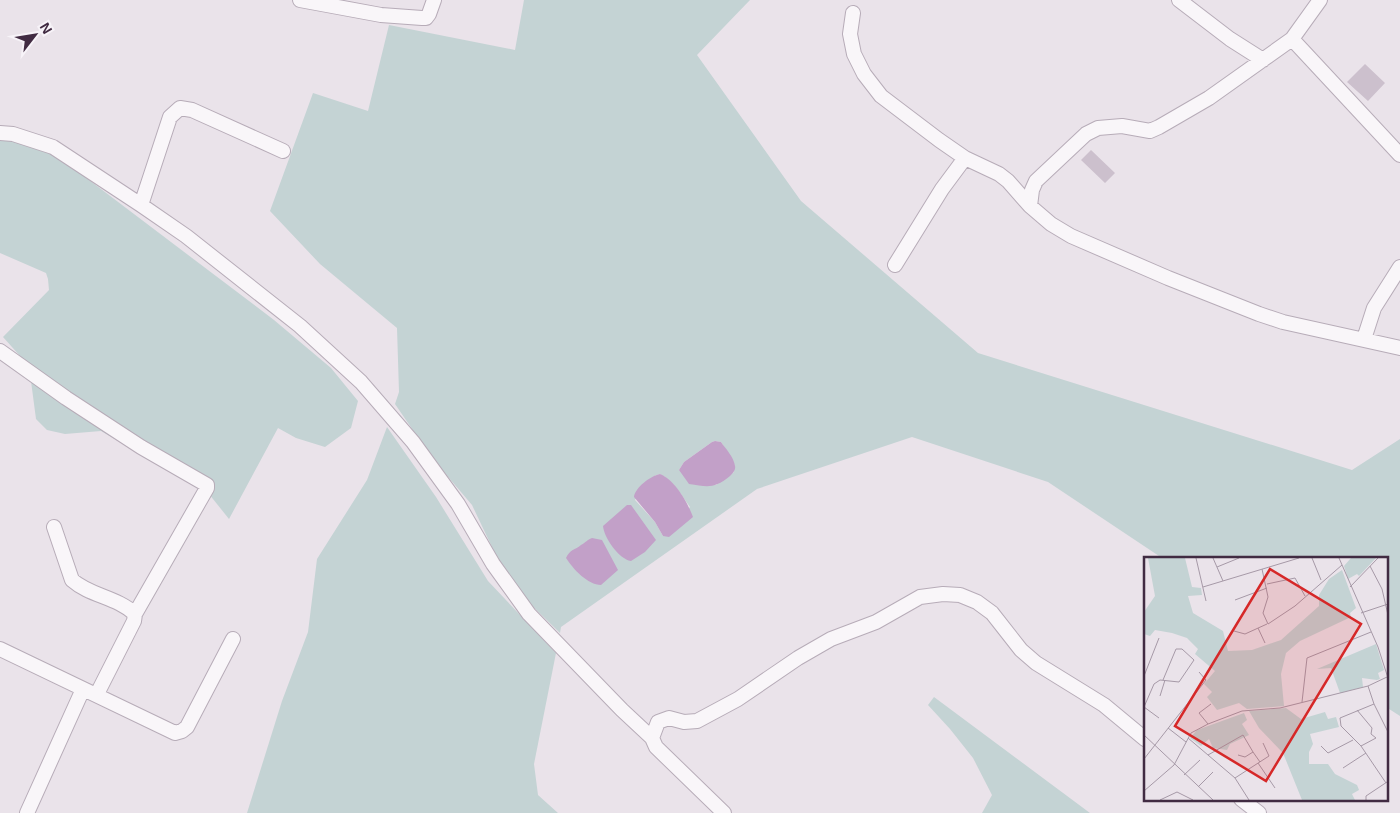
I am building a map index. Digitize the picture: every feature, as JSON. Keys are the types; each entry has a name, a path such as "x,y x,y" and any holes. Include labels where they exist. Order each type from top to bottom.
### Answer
{"street":[{"path":"300,0 381,15 426,18 434,0"},
{"path":"1179,0 1263,60"},
{"path":"1030,206 1032,190 1036,181 1086,134 1098,128 1122,126 1150,131 1159,127 1209,98 1292,39 1320,0"},
{"path":"853,13 850,34 854,54 864,74 881,96 965,158 999,174 1008,181 1030,206 1051,224 1072,236 1227,302 1283,322 1400,348"},
{"path":"1292,39 1400,155"},
{"path":"141,205 170,117 180,108 192,110 283,151"},
{"path":"0,133 13,134 53,147 186,236 300,326 361,382 414,442 458,504 493,564 529,614 622,710 652,738 656,747 724,813"},
{"path":"895,265 942,189 965,158"},
{"path":"1364,339 1374,308 1400,267"},
{"path":"0,351 66,398 133,441 207,484 207,488 135,614 134,621 97,694"},
{"path":"54,527 72,580 79,586 123,605 135,614"},
{"path":"652,738 658,722 669,718 684,722 697,721 738,699 798,658 831,639 876,622 920,597 943,594 960,595 977,602 992,613 1021,650 1036,662 1104,705 1144,738"},
{"path":"0,649 175,733 187,727 233,639"},
{"path":"27,813 84,690"},
{"path":"1242,800 1259,813"}],"shaded area":[{"path":"524,0 750,0 697,55 801,201 978,353 1352,470 1400,439 1400,716 1388,708 1388,557 1160,557 1048,482 912,437 757,489 561,627 560,633 520,594 500,564 472,505 432,458 395,404 399,392 397,328 320,264 270,211 313,93 368,111 389,25 515,50","holes":["712,442 721,442 730,456 734,472 716,485 679,470 684,462","660,474 673,484 690,507 663,536 655,522 635,500 648,481"]},
{"path":"0,137 41,149 60,158 274,320 331,368 358,401 351,428 325,447 296,438 278,428 229,519 209,494 101,431 65,434 47,430 36,419 29,366 3,337 49,290 46,273 0,253"},
{"path":"387,427 436,497 488,581 556,653 534,764 538,795 558,813 247,813 282,701 308,632 317,559 367,480"},
{"path":"715,441 721,442 731,456 735,466 734,471 730,476 715,485 689,484 679,470 684,462"},
{"path":"660,474 671,481 676,487 688,505 693,517 669,537 663,536 655,522 634,497 637,490 644,483"},
{"path":"627,505 631,505 656,540 645,552 631,561 622,556 613,547 606,536 603,526"},
{"path":"592,538 602,540 618,570 601,585 586,579 566,558 571,551"},
{"path":"934,697 1090,813 982,813 992,795 973,758 928,705"}],"building":[{"path":"1365,64 1385,83 1368,101 1347,82"},
{"path":"1091,150 1115,173 1105,183 1081,160"}]}
